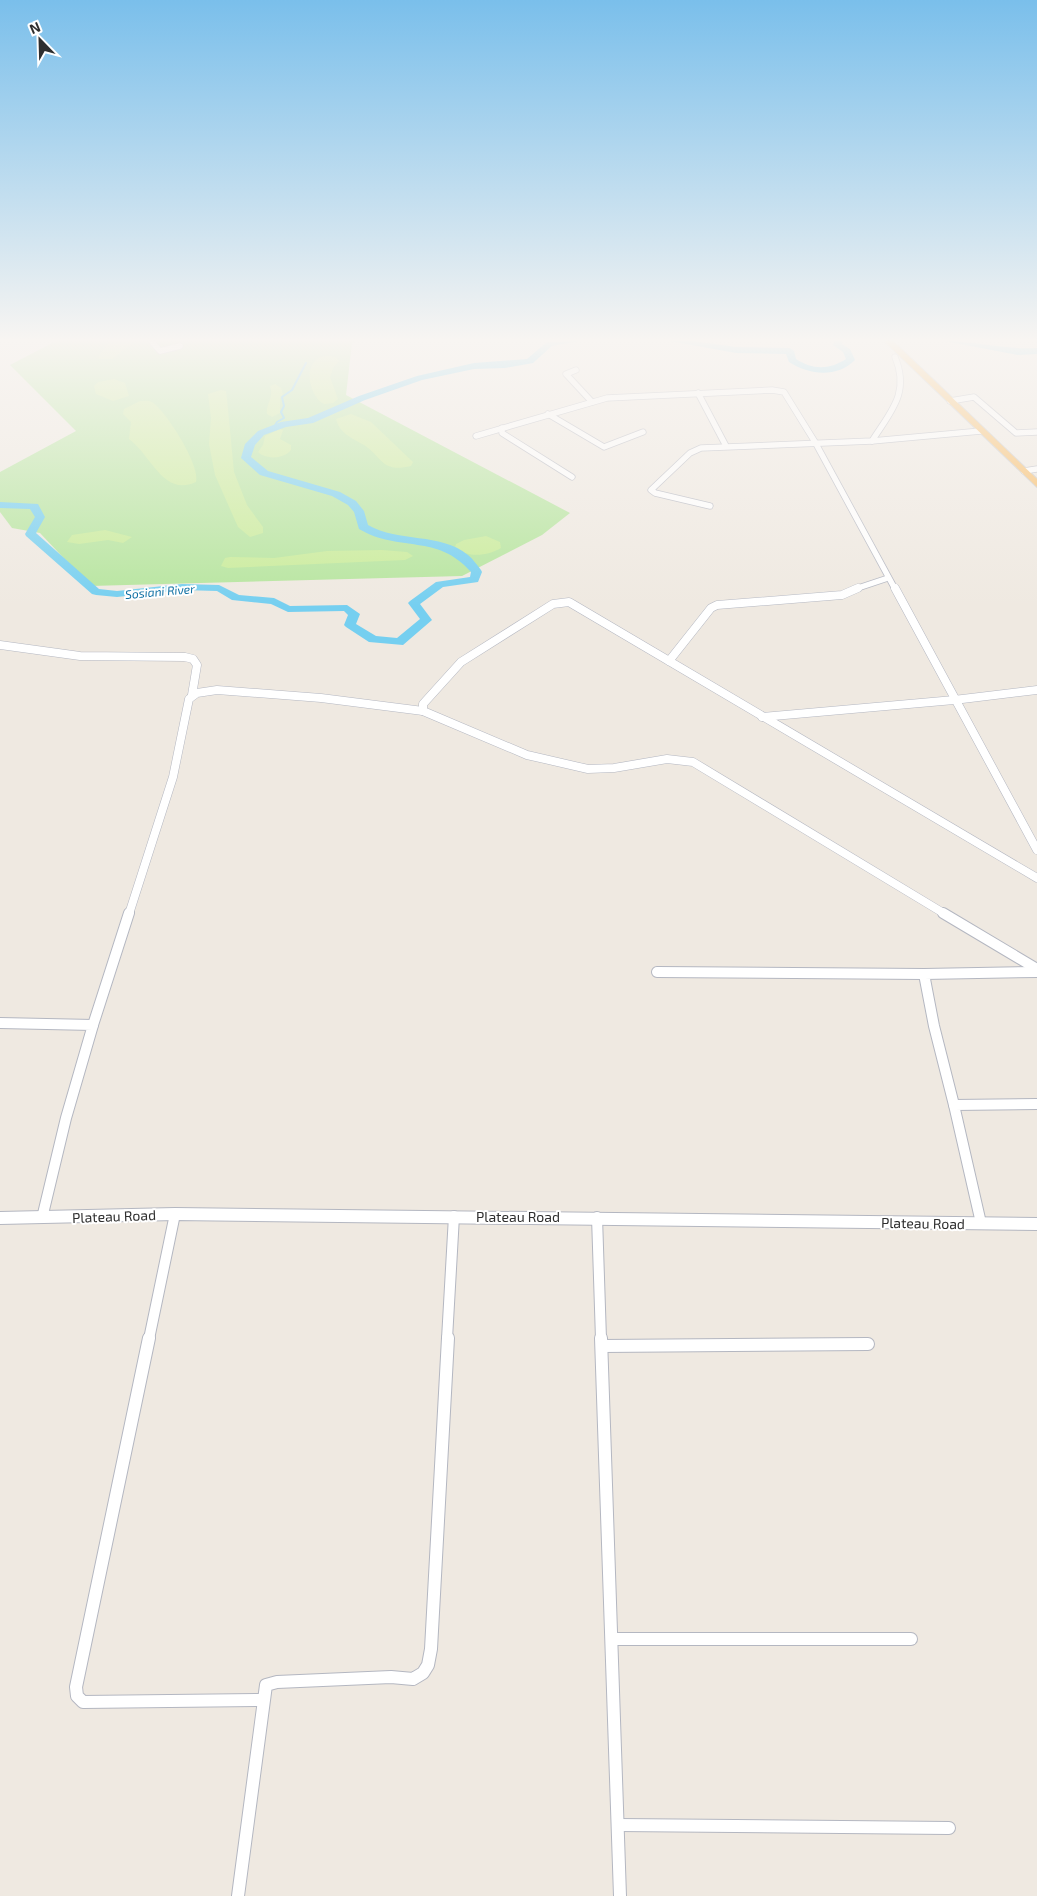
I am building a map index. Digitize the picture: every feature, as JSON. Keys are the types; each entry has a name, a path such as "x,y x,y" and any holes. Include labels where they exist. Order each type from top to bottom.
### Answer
{"highway":[{"path":"981,431 1037,484"}],"street":[{"path":"476,436 497,429"},
{"path":"502,429 502,433 572,477"},
{"path":"574,429 604,447 643,432"},
{"path":"717,429 726,446"},
{"path":"807,429 1037,850"},
{"path":"872,441 879,429"},
{"path":"1012,429 1016,433 1037,432"},
{"path":"710,506 655,493 651,490 690,453 701,448 872,441 981,431"},
{"path":"1024,471 1037,469"},
{"path":"669,661 708,612 717,605 842,595 874,581 888,578"},
{"path":"423,711 423,704 461,662 558,602 569,602 1037,878"},
{"path":"0,645 80,656 184,657 192,659 197,665 173,776 93,1025 66,1118 42,1218"},
{"path":"192,695 217,690 321,698 423,711 541,760 588,770 621,767 664,759 682,759 693,762 1037,970"},
{"path":"762,717 954,700 1037,690"},
{"path":"658,972 924,974 1037,970"},
{"path":"924,974 934,1026 981,1223"},
{"path":"0,1023 93,1025"},
{"path":"954,1104 1037,1104"},
{"path":"175,1214 76,1687 77,1696 83,1702 263,1700"},
{"name":"Plateau Road","path":"0,1218 175,1214 597,1217 1037,1224"},
{"path":"238,1896 266,1685 277,1682 391,1677 413,1679 419,1677 428,1666 431,1648 454,1216"},
{"path":"597,1217 613,1639 620,1896"},
{"path":"602,1346 868,1344"},
{"path":"613,1639 912,1639"},
{"path":"618,1825 948,1828"}],"green space":[{"path":"74,429 411,429 570,513 542,535 462,576 90,586 40,533 12,528 0,512 0,472 76,431"},
{"path":"130,429 175,429 193,464 196,482 185,485 175,484 166,479 129,439"},
{"path":"210,429 230,429 234,472 247,505 263,527 263,533 250,537 238,527 215,475 209,444"},
{"path":"279,429 283,430 280,439 291,445 291,450 280,457 261,455 258,452 263,445 265,436"},
{"path":"341,429 379,429 413,462 411,466 401,468 388,466 364,445"},
{"path":"105,530 132,537 123,543 108,540 79,544 67,542 72,535"},
{"path":"486,536 500,542 501,548 490,553 472,555 455,548 456,544 464,540"},
{"path":"382,550 407,552 413,556 405,560 228,568 221,566 225,558 230,557 274,558 327,551"}],"waterway":[{"name":"Sosiani River","path":"0,505 34,506 40,517 30,534 96,592 117,594 182,587 219,588 236,598 274,601 288,609 347,608 354,614 350,625 373,639 399,642 426,620 414,603 440,584 474,580 477,572 464,557 442,545 407,541 375,534 363,527 359,511 352,503 336,494 264,473 246,458 250,444 261,433 270,429"}]}
